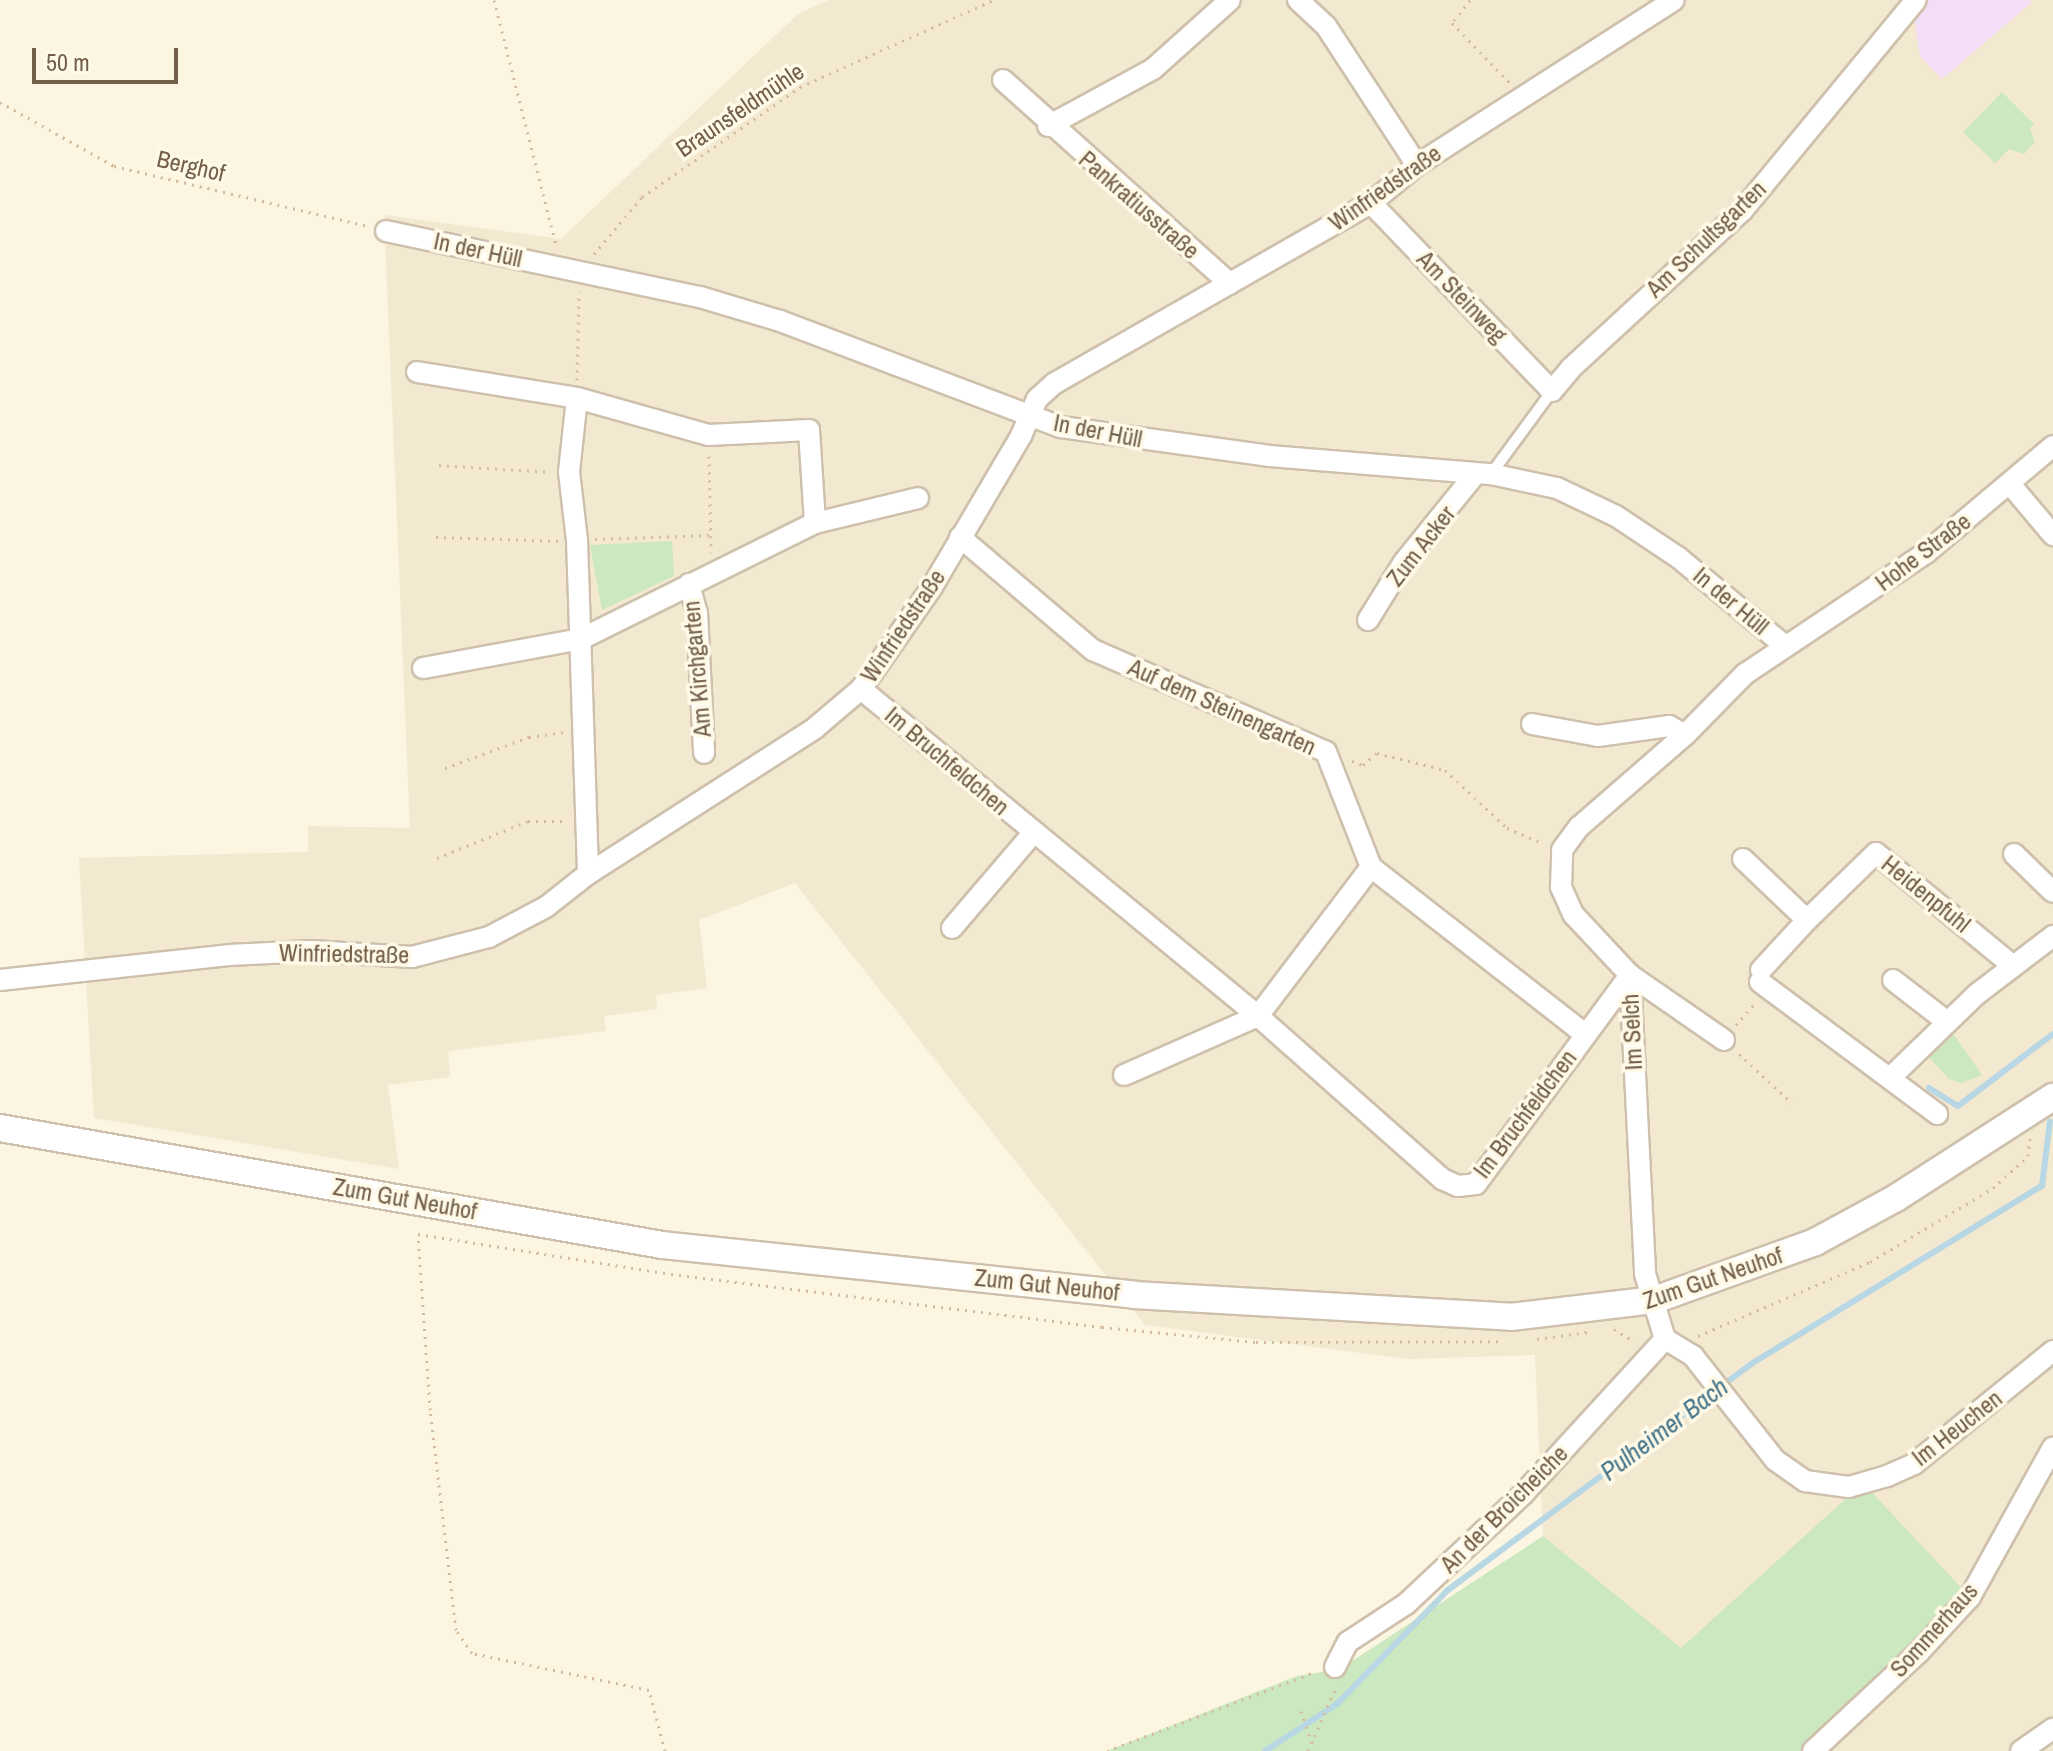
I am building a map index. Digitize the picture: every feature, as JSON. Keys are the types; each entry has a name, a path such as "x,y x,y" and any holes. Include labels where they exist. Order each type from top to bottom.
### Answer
{"main road":[{"name":"Zum Gut Neuhof","path":"0,1128 662,1245 1284,1306 1608,1320 1656,1308 1815,1242 1896,1198 2043,1104"}],"street":[{"path":"1048,126 1153,69 1230,0"},
{"path":"1298,0 1326,26 1417,165"},
{"name":"Winfriedstraße","path":"0,980 229,955 443,952 489,937 546,907 588,874 815,728 861,689 960,537 1037,399 1055,383 1371,203 1417,165 1674,0"},
{"name":"Am Schultsgarten","path":"1552,391 1571,368 1742,211 1916,0"},
{"name":"Pankratiusstraße","path":"1003,80 1048,126 1230,284"},
{"name":"Am Steinweg","path":"1371,203 1552,391"},
{"name":"In der Hüll","path":"386,231 700,297 780,321 973,391 1029,417 1061,427 1180,445 1483,473 1557,488 1616,516 1679,558 1785,646"},
{"path":"417,372 577,398 709,435 809,430 815,523"},
{"path":"577,398 569,472 577,540 588,874"},
{"name":"Hohe Straße","path":"1785,646 1882,585 2053,446"},
{"name":"Zum Acker","path":"1368,620 1404,562 1483,473"},
{"path":"2010,484 2053,535"},
{"name":"Am Kirchgarten","path":"423,668 581,639 815,523 918,498"},
{"name":"Auf dem Steinengarten","path":"960,537 1093,650 1326,752 1371,867"},
{"name":"Am Kirchgarten","path":"689,584 697,613 704,753"},
{"path":"1562,850 1579,827 1685,735 1745,674 1785,646"},
{"name":"Im Bruchfeldchen","path":"861,689 1258,1016 1442,1179 1458,1186 1476,1184 1585,1034 1624,970"},
{"path":"1532,724 1598,736 1669,726 1685,735"},
{"name":"Im Bruchfeldchen","path":"952,928 1033,833"},
{"name":"Im Selch","path":"1562,850 1561,887 1573,914 1624,970 1643,1267 1656,1308"},
{"name":"Heidenpfuhl","path":"1762,980 1807,920 1876,853 2013,966"},
{"path":"2014,854 2053,892"},
{"path":"1743,859 1807,920"},
{"path":"1124,1075 1258,1016 1371,867 1585,1034"},
{"path":"1891,1077 1946,1021 2053,936"},
{"path":"1624,970 1724,1040"},
{"path":"1762,980 1937,1114"},
{"path":"1893,980 1946,1021"},
{"name":"Im Heuchen","path":"1656,1308 1672,1348 1736,1411 1775,1460 1805,1481 1849,1487 1914,1464 2053,1351"},
{"name":"An der Broicheiche","path":"1336,1676 1348,1642 1406,1604 1672,1348"},
{"name":"Sommerhaus","path":"1813,1751 1919,1652 1970,1597 2053,1447"},
{"path":"2021,1751 2053,1729"}],"lane":[{"name":"Am Schultsgarten","path":"1483,473 1552,391"}],"path":[{"path":"494,0 557,249 579,272 577,398"},
{"name":"Braunsfeldmühle","path":"579,272 642,197 800,87 994,0"},
{"path":"1470,0 1452,23 1522,96"},
{"name":"Berghof","path":"0,102 114,166 386,231"},
{"name":"Am Kirchgarten","path":"709,435 711,572"},
{"path":"439,465 569,472"},
{"path":"436,537 533,543 710,535"},
{"path":"445,768 529,737 584,729"},
{"path":"1326,752 1363,765 1377,753 1445,770 1507,828 1562,850"},
{"path":"437,858 528,821 586,821"},
{"path":"1762,980 1724,1040 1792,1103"},
{"path":"1656,1308 1608,1320 1615,1331 1672,1348 1844,1277 1993,1188 2028,1156 2043,1104"},
{"path":"665,1751 649,1690 472,1653 456,1630 430,1410 418,1234 686,1276 1118,1329 1256,1342 1508,1340"},
{"path":"1535,1339 1592,1331"},
{"path":"1107,1751 1271,1685 1336,1676 1308,1751"},
{"path":"1301,1711 1312,1743"}],"shaded area":[{"path":"829,0 2053,0 2053,1751 1813,1751 1723,1612 1681,1649 1543,1536 1535,1355 1408,1359 1145,1325 795,883 699,920 707,988 656,995 657,1009 604,1016 606,1031 448,1051 450,1077 388,1085 399,1169 94,1118 79,858 308,852 308,826 410,828 384,215 561,239 798,14"},
{"path":"1928,0 2032,2 1942,79 1920,56 1914,17"}],"green space":[{"path":"2002,92 2034,124 2030,129 2035,142 2024,154 2009,149 1995,163 1963,132"},
{"path":"672,541 674,576 602,610 590,545"},
{"path":"1951,1031 1982,1075 1962,1083 1949,1079 1927,1055"},
{"path":"1863,1483 1970,1597 1813,1751 1107,1751 1297,1676 1340,1669 1543,1536 1681,1648"}],"waterway":[{"name":"Pulheimer Bach","path":"1929,1088 1958,1106 2053,1034"},
{"name":"Pulheimer Bach","path":"1265,1751 1337,1704 1448,1590 1751,1364 2042,1186 2050,1121"}]}
